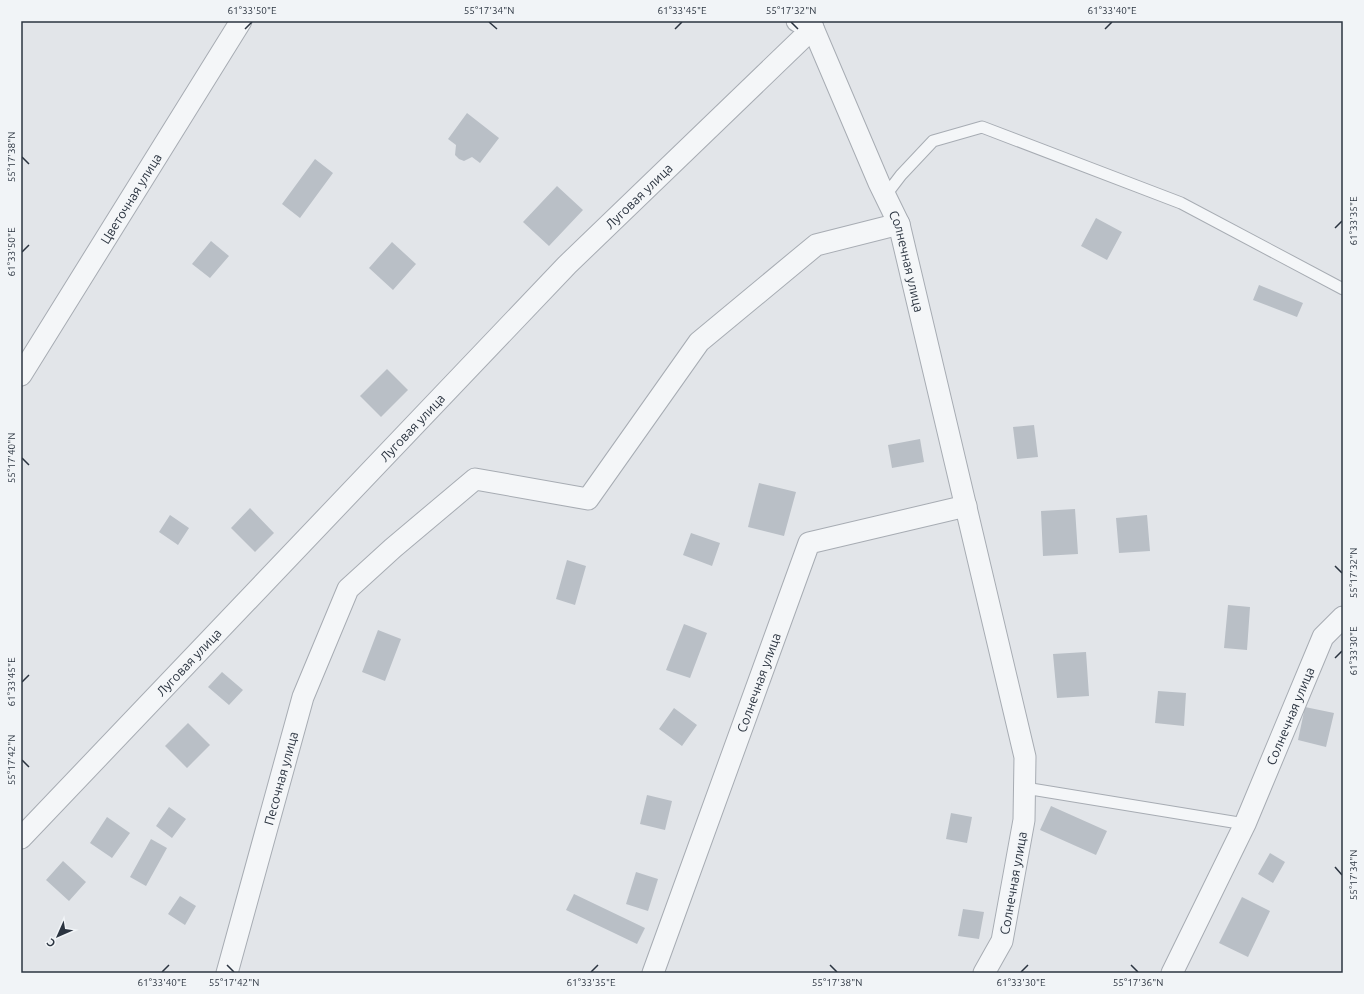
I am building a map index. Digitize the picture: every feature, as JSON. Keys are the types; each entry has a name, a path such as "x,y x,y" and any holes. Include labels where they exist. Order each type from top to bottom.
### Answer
{"street":[{"name":"Цветочная улица","path":"21,375 241,21"},
{"name":"Солнечная улица","path":"807,23 899,224 1025,757 1024,820 1002,941 984,973"},
{"name":"Луговая улица","path":"21,838 567,265 807,23"},
{"name":"Песочная улица","path":"227,973 303,697 348,589 393,548 475,479 588,499 699,342 816,245 899,224"},
{"name":"Солнечная улица","path":"653,973 809,543 966,506"},
{"name":"Солнечная улица","path":"1172,973 1245,824 1323,637 1343,617"}],"lane":[{"path":"886,196 901,175 933,141 982,127 1181,203 1343,289"},
{"path":"1025,788 1245,824"}],"building":[{"path":"467,113 499,138 480,163 472,157 464,161 459,159 455,155 456,145 448,139"},
{"path":"315,159 333,173 300,218 282,204"},
{"path":"557,186 583,210 549,246 523,222"},
{"path":"1096,218 1122,232 1107,260 1081,246"},
{"path":"211,241 229,256 210,278 192,264"},
{"path":"392,242 416,264 393,290 369,268"},
{"path":"1259,285 1303,303 1297,317 1253,300"},
{"path":"387,369 408,390 381,417 360,396"},
{"path":"1034,425 1038,457 1017,459 1013,427"},
{"path":"920,439 924,462 892,468 888,445"},
{"path":"759,483 796,492 784,536 748,527"},
{"path":"250,508 274,533 255,552 231,528"},
{"path":"1075,509 1078,554 1043,556 1041,511"},
{"path":"170,515 189,528 178,545 159,532"},
{"path":"1147,515 1150,551 1119,553 1116,518"},
{"path":"691,533 720,543 712,566 683,555"},
{"path":"567,560 586,566 575,605 556,599"},
{"path":"1228,605 1250,607 1247,650 1224,648"},
{"path":"684,624 707,633 690,678 666,670"},
{"path":"378,630 401,639 385,681 362,672"},
{"path":"1086,652 1089,696 1057,698 1053,654"},
{"path":"222,672 243,690 229,705 208,687"},
{"path":"1158,691 1186,693 1184,726 1155,723"},
{"path":"1305,707 1334,713 1326,747 1298,740"},
{"path":"674,708 697,725 682,746 659,729"},
{"path":"188,723 210,745 187,768 165,746"},
{"path":"647,795 672,801 665,830 640,824"},
{"path":"1051,806 1107,831 1096,855 1040,830"},
{"path":"169,807 186,819 172,838 156,826"},
{"path":"951,813 972,817 967,843 946,839"},
{"path":"107,817 130,833 112,858 90,843"},
{"path":"151,839 167,848 146,886 130,877"},
{"path":"1270,853 1285,862 1273,883 1258,874"},
{"path":"63,861 86,882 69,901 46,880"},
{"path":"636,872 658,879 648,911 626,904"},
{"path":"574,894 645,928 637,944 566,910"},
{"path":"180,896 196,906 185,925 168,914"},
{"path":"1242,897 1270,911 1248,957 1219,943"},
{"path":"963,909 984,912 979,939 958,936"}]}
